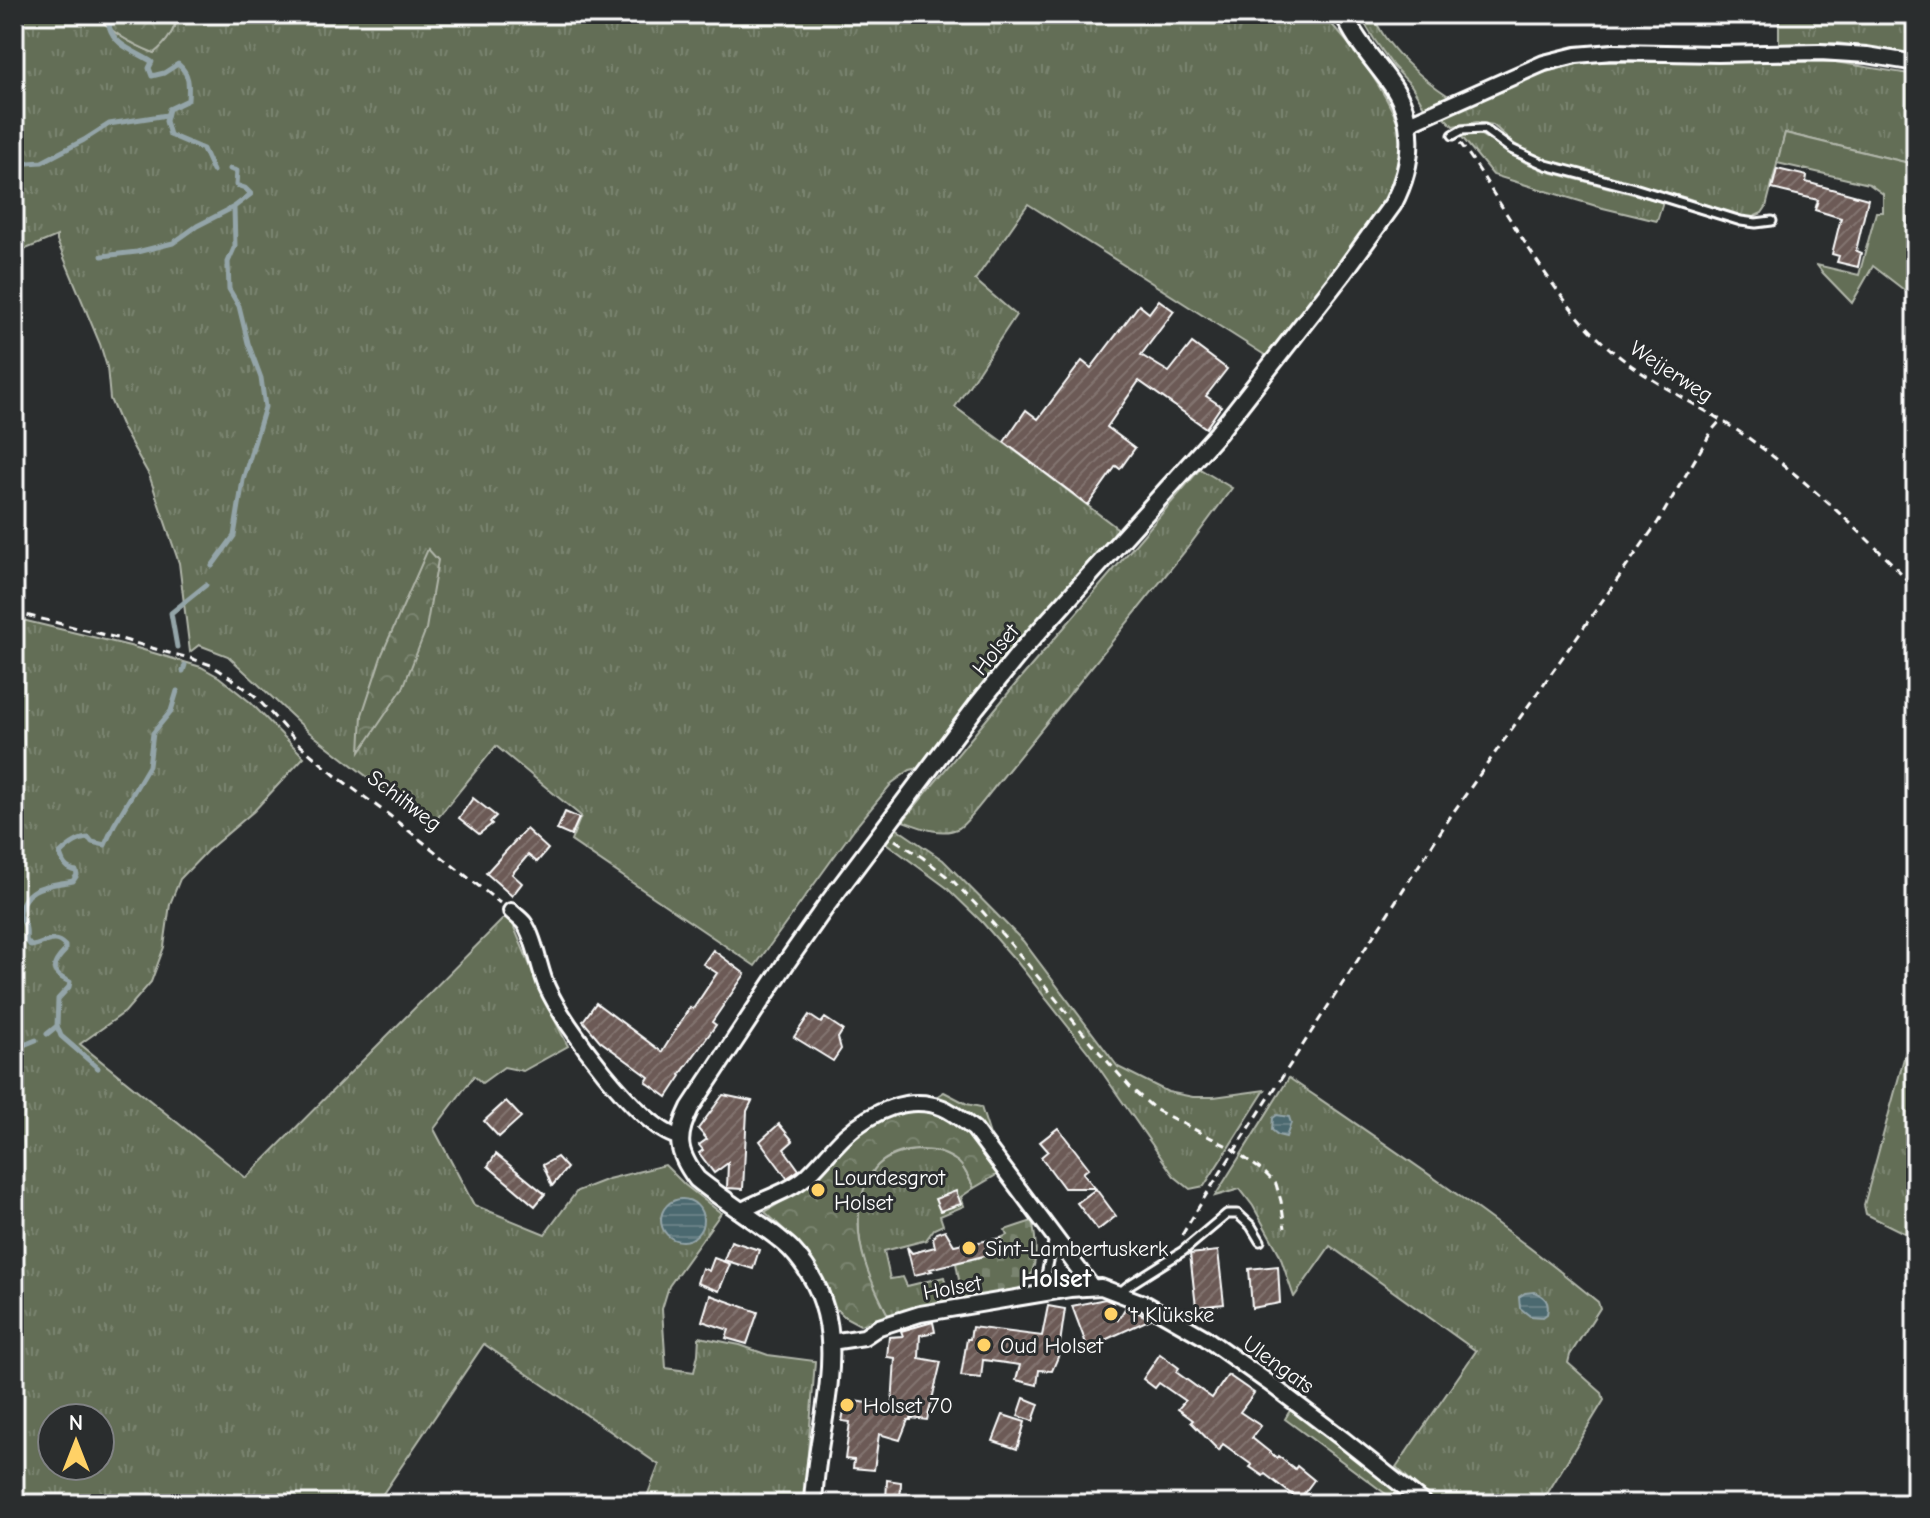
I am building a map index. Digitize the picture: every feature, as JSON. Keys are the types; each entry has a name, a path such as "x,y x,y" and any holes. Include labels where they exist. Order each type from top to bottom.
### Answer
{"street":[{"path":"1344,14 1348,26 1398,94 1409,123 1544,63 1576,55 1613,52 1820,52 1916,63"},
{"name":"Holset","path":"679,1137 690,1108 786,963 966,720 1022,650 1218,433 1370,236 1400,192 1408,163 1409,123"},
{"path":"511,911 525,923 543,978 559,1013 588,1054 653,1124 671,1136 679,1137 685,1161 697,1179 760,1222 791,1248 811,1276 825,1308 831,1342 828,1392 813,1504"},
{"path":"741,1211 805,1177 847,1134 874,1114 894,1106 917,1103 943,1108 974,1129 1092,1287"},
{"name":"Holset","path":"831,1342 864,1337 879,1327 920,1314 1092,1287"},
{"name":"Ulengats","path":"1092,1287 1101,1287 1146,1304 1204,1337 1331,1429 1425,1504"}],"lane":[{"path":"1453,135 1462,130 1484,129 1511,149 1546,165 1741,221 1772,221"},
{"path":"1119,1293 1183,1251 1227,1214 1238,1214 1251,1226 1260,1241"},
{"path":"1042,1293 1054,1238"}],"path":[{"name":"Weijerweg","path":"1453,135 1561,294 1595,335 1647,376 1747,437 1821,497 1890,561 1916,593"},
{"path":"1180,1239 1454,811 1650,534 1720,421"},
{"name":"Schiltweg","path":"14,612 211,665 254,695 300,745 336,776 511,911"},
{"path":"882,832 954,882 1026,962 1116,1073 1156,1110 1236,1151 1264,1172 1276,1184 1285,1228"}],"green space":[{"path":"14,14 96,14 122,37 154,53 175,27 178,14 1322,14 1356,53 1385,97 1400,128 1408,178 1271,359 1028,204 975,280 1016,315 955,407 1121,531 928,766 910,770 892,783 854,829 755,966 571,841 581,816 496,746 431,826 309,732 228,656 199,645 190,652 179,563 149,475 110,399 107,367 100,344 57,236 14,254"},
{"path":"96,14 178,14 170,36 154,53 122,37"},
{"path":"1359,14 1373,14 1386,39 1405,61 1450,97 1425,108"},
{"path":"1779,14 1916,14 1916,54 1837,43 1779,44"},
{"path":"1584,62 1835,62 1916,75 1916,148 1913,164 1785,133 1766,207 1762,213 1751,218 1543,159 1519,148 1493,125 1477,122 1453,126 1442,115 1531,76"},
{"path":"1785,133 1913,164 1907,208 1908,293 1873,266 1852,303 1823,273 1817,265 1859,275 1876,212 1883,212 1883,194 1869,184 1777,163"},
{"path":"1479,134 1526,163 1553,173 1663,202 1657,221 1493,175 1461,136"},
{"path":"1200,469 1232,488 1186,550 976,810 952,831 931,830 903,821 1014,686"},
{"path":"428,549 438,560 426,629 403,688 360,752 362,715 382,654"},
{"path":"14,618 201,667 250,702 304,757 254,811 180,879 170,904 164,947 151,982 125,1012 80,1044 246,1178 506,916 511,920 545,1001 568,1046 523,1071 504,1067 482,1083 474,1076 434,1129 474,1205 545,1234 577,1191 608,1179 665,1165 721,1213 669,1286 662,1309 666,1368 694,1372 699,1337 740,1345 768,1355 815,1361 804,1504 644,1504 659,1465 484,1344 376,1504 14,1504","holes":["661,1218 701,1228 693,1238 664,1230"]},
{"path":"896,828 943,860 1023,941 1118,1067 1168,1092 1193,1097 1265,1090 1204,1186 1190,1189 1174,1176 1088,1052 982,922 947,888 886,843"},
{"path":"1916,1014 1916,1239 1866,1214 1864,1205"},
{"path":"1289,1078 1485,1215 1598,1302 1600,1308 1568,1363 1602,1393 1604,1400 1541,1504 1439,1504 1396,1467 1476,1351 1330,1246 1294,1297 1279,1253 1240,1189 1215,1196"},
{"path":"944,1092 967,1104 981,1107 998,1174 974,1188 958,1162 929,1150 896,1154 878,1165 862,1195 859,1234 870,1277 889,1317 860,1325 833,1306 828,1287 813,1263 792,1237 765,1212 821,1173 844,1147 874,1123 916,1110"},
{"path":"915,1150 941,1152 961,1163 974,1188 961,1197 964,1206 940,1216 943,1225 934,1229 926,1240 884,1251 890,1279 903,1277 907,1286 944,1277 950,1303 889,1317 871,1283 864,1259 859,1232 860,1204 868,1179 879,1164"},
{"path":"1032,1221 1035,1257 1026,1282 1009,1292 963,1302 956,1263 1004,1251 1001,1238 1007,1235 1005,1230"},
{"path":"1292,1407 1425,1504 1392,1504 1394,1500 1285,1419"}],"water":[{"path":"1277,1115 1289,1117 1291,1123 1286,1137 1272,1130 1273,1118"},
{"path":"682,1199 697,1205 703,1220 697,1235 682,1241 667,1235 661,1220 667,1205"},
{"path":"1534,1292 1547,1303 1547,1314 1543,1317 1530,1316 1520,1308 1519,1297"}],"building":[{"path":"1777,169 1807,176 1806,182 1868,199 1856,251 1861,253 1858,267 1837,262 1839,256 1832,254 1841,218 1815,210 1818,200 1772,189"},
{"path":"1159,300 1174,311 1141,355 1169,372 1192,343 1227,369 1206,396 1221,406 1206,428 1139,381 1107,427 1135,448 1120,469 1116,466 1088,505 1004,442 1026,410 1038,419 1082,361 1091,368 1139,305 1149,313"},
{"path":"473,798 496,816 490,822 492,824 479,834 459,818"},
{"path":"565,812 579,818 571,836 557,830"},
{"path":"526,829 548,849 537,862 528,855 512,874 522,883 512,896 486,873"},
{"path":"713,950 745,974 712,1022 716,1025 667,1097 646,1082 649,1077 600,1041 583,1021 596,1003 662,1052 690,1007 693,1009 717,973 703,964"},
{"path":"809,1015 821,1023 825,1018 843,1030 838,1038 841,1049 833,1061 794,1037"},
{"path":"723,1095 752,1101 747,1111 743,1189 727,1188 728,1163 714,1173 699,1153 703,1150 699,1145 707,1139 698,1129"},
{"path":"506,1101 521,1117 499,1137 484,1121"},
{"path":"779,1124 793,1141 784,1149 799,1170 787,1178 760,1141"},
{"path":"1058,1128 1089,1168 1083,1173 1095,1188 1064,1188 1041,1157 1048,1151 1040,1142"},
{"path":"496,1154 545,1194 535,1206 488,1166"},
{"path":"557,1157 567,1168 552,1186 543,1165"},
{"path":"1096,1189 1116,1216 1098,1230 1077,1203"},
{"path":"956,1191 961,1204 940,1211 935,1199"},
{"name":"Sint-Lambertuskerk","path":"945,1230 954,1245 1001,1238 1004,1251 914,1275 907,1247 912,1253 935,1247 933,1238 936,1233"},
{"path":"731,1241 759,1250 753,1269 724,1260"},
{"path":"1218,1251 1224,1304 1196,1307 1190,1254"},
{"path":"714,1258 730,1264 719,1291 697,1283 702,1268 709,1271"},
{"path":"1278,1266 1280,1303 1252,1308 1249,1269"},
{"path":"710,1295 758,1312 747,1344 726,1338 729,1330 702,1321"},
{"path":"1105,1299 1112,1302 1118,1320 1126,1307 1151,1319 1087,1346 1072,1306"},
{"path":"1048,1306 1065,1309 1058,1357 1052,1371 1039,1370 1037,1385 1016,1380 1020,1365 983,1360 981,1378 961,1376 972,1327 1042,1336"},
{"path":"933,1322 935,1332 920,1335 919,1358 941,1362 927,1420 908,1420 900,1440 879,1434 874,1470 853,1468 854,1460 845,1459 850,1422 842,1421 846,1400 892,1406 895,1358 887,1357 889,1337 903,1336 901,1331"},
{"path":"1160,1354 1179,1368 1176,1372 1212,1398 1228,1375 1254,1393 1240,1412 1261,1426 1252,1438 1277,1458 1295,1469 1297,1466 1314,1480 1299,1500 1265,1474 1263,1476 1250,1467 1252,1465 1223,1444 1219,1451 1191,1422 1193,1420 1178,1409 1185,1401 1159,1383 1155,1388 1143,1379"},
{"path":"1024,1398 1039,1404 1033,1421 1018,1416"},
{"path":"1003,1415 1025,1422 1017,1449 993,1441"},
{"path":"887,1480 901,1482 900,1502 886,1502"}],"waterway":[{"path":"117,14 109,26 112,33 121,44 152,62 149,68 152,76 178,64 185,72 188,100 169,109 166,121 170,135 203,149 213,171"},
{"path":"14,164 42,162 109,124 167,115"},
{"path":"212,566 234,536 243,480 265,407 261,378 239,306 229,289 228,262 235,246 234,207 251,194 236,185 237,171 230,169"},
{"path":"102,256 173,243 197,226 234,207"},
{"path":"177,647 171,613 206,585"},
{"path":"183,671 185,665"},
{"path":"47,1034 57,1026 58,999 69,987 70,982 58,975 54,968 65,946 56,940 31,946 26,940 26,927 19,915 22,905 26,897 39,888 73,881 76,871 65,865 60,854 70,845 89,838 92,842 105,845 149,766 153,733 171,711 177,691"},
{"path":"57,1026 61,1036 98,1068"},
{"path":"14,1049 36,1040"}],"place":[{"name":"Lourdesgrot Holset","path":"818,1190"},
{"name":"Sint-Lambertuskerk","path":"969,1248"},
{"name":"'t Klükske","path":"1111,1314"},
{"name":"Oud Holset","path":"984,1345"},
{"name":"Holset 70","path":"847,1405"}],"district":[{"name":"Holset","path":"1056,1278"}]}
